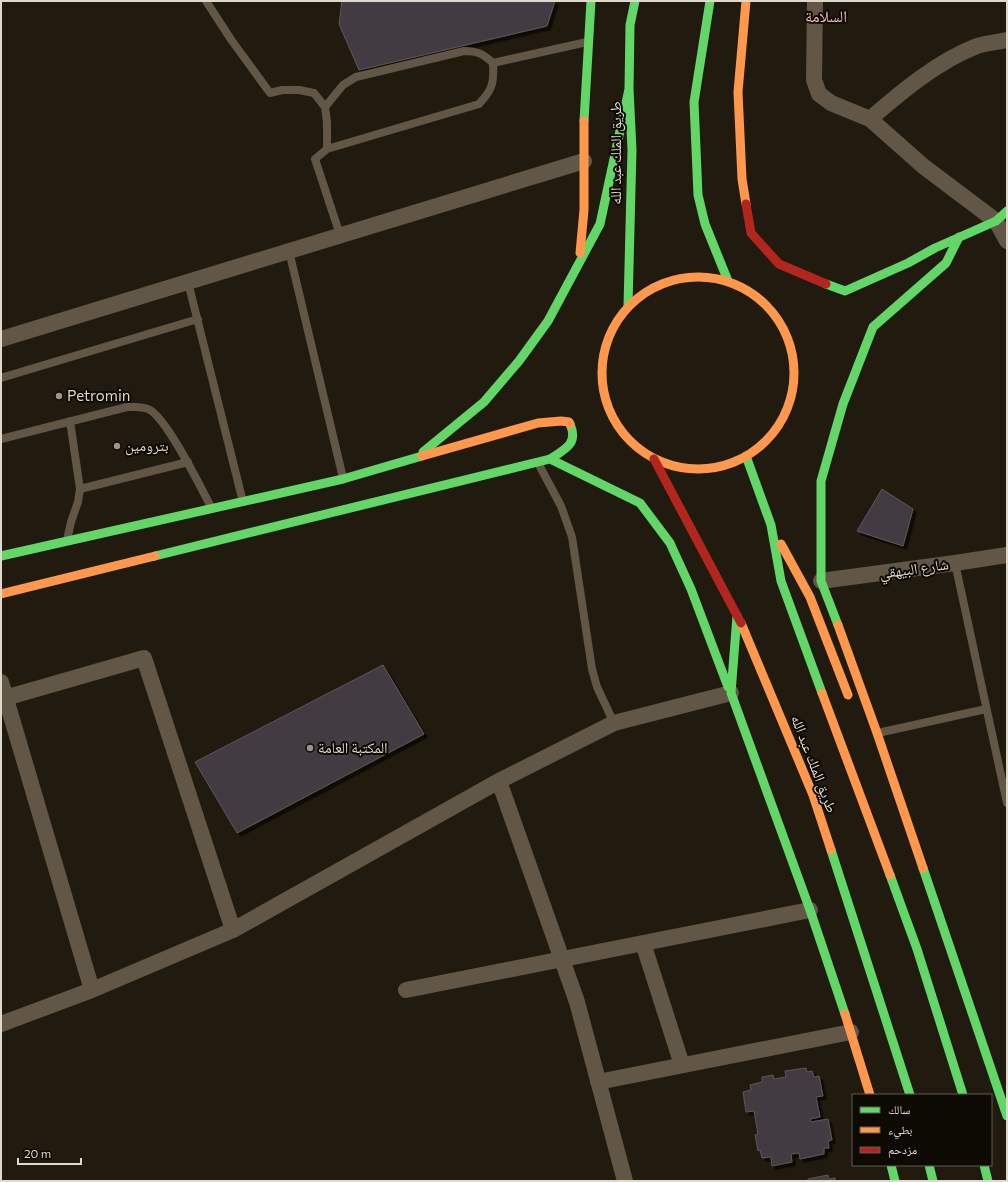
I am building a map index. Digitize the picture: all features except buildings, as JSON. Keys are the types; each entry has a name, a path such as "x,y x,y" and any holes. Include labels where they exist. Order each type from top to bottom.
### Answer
{"street":[{"path":"580,263 584,210 584,104 591,1"},
{"name":"طريق الملك عبد الله","path":"628,306 632,150 629,89 630,25 635,1"},
{"path":"710,1 694,102 698,196 705,224 728,281"},
{"path":"746,1 738,92 742,179 751,233 779,264 812,279 845,291 908,263 935,248 1001,216"},
{"path":"815,1 814,80 819,94 831,103 870,119 923,166 1001,216 1007,241"},
{"path":"870,119 934,69 958,55 978,46 1007,40"},
{"path":"418,458 484,402 519,361 548,321 600,224 629,89"},
{"path":"1,339 584,161"},
{"path":"959,236 946,263 873,327 843,404 821,481 821,581 846,644 877,733 1007,1116"},
{"path":"701,276 728,281 750,291 770,307 784,327 792,350 795,375 791,399 782,422 766,441 746,456 724,465 701,469 677,467 654,459 630,442 616,424 602,389 602,359 611,330 628,306 649,289 674,279 701,276"},
{"path":"1,556 212,510 343,479 538,423 561,421 569,422 573,429 574,439 569,447 550,460 1,594"},
{"name":"طريق الملك عبد الله","path":"746,456 771,526 782,582 916,949 963,1094"},
{"name":"طريق الملك عبد الله","path":"654,459 737,613 813,795 910,1094"},
{"path":"550,460 640,503 670,543 691,588 810,910 851,1032 870,1094"},
{"path":"771,526 810,597 850,701"},
{"name":"شارع البيهقي","path":"821,581 1007,555"},
{"path":"731,693 737,613"},
{"path":"5,698 144,658 233,930"},
{"path":"1,682 92,990"},
{"path":"1,1024 92,990 233,930 499,781 614,723 731,693"},
{"path":"878,767 910,831"},
{"path":"499,781 577,1002 625,1181"},
{"path":"406,990 810,910"},
{"path":"643,943 682,1065"},
{"path":"598,1082 851,1032"},
{"path":"891,1166 895,1181"},
{"path":"930,1166 933,1181"},
{"path":"984,1166 988,1181"}],"lane":[{"path":"206,1 270,93 282,90 299,90 314,93 325,107 327,122 327,149"},
{"path":"493,63 588,42"},
{"path":"325,107 343,86 356,77 464,51 475,51 484,55 493,63 494,80 489,94 479,104 327,149 315,159 340,235"},
{"path":"289,251 343,479"},
{"path":"188,282 243,502"},
{"path":"1,378 198,319"},
{"path":"1,439 127,407 149,409 160,419 188,462 212,510"},
{"path":"66,542 78,502 80,489 70,421"},
{"path":"80,489 188,462"},
{"path":"538,463 561,506 572,537 592,669 597,687 614,723"},
{"path":"955,563 1007,803"},
{"path":"877,733 986,709"}],"traffic: fast":[{"path":"584,121 591,1"},
{"path":"628,306 632,150 629,89 630,25 635,1"},
{"path":"710,1 694,102 698,195 705,224 728,281"},
{"path":"423,452 484,402 519,361 548,321 600,224 629,89"},
{"path":"826,284 845,291 996,221 1007,211"},
{"path":"838,625 821,581 821,481 843,404 873,327 946,263 959,237"},
{"path":"155,556 550,459 569,446 573,437 570,424"},
{"path":"1,556 343,479 422,456"},
{"path":"746,456 771,525 781,581 822,693"},
{"path":"550,459 640,503 670,543 691,589 728,687"},
{"path":"737,616 731,693 810,910 845,1014"},
{"path":"831,850 910,1094"},
{"path":"923,868 1007,1116"},
{"path":"890,875 917,949 963,1094"},
{"path":"891,1166 895,1181"},
{"path":"929,1166 933,1181"},
{"path":"984,1166 988,1181"}],"traffic: slow":[{"path":"746,1 738,92 742,179 746,204"},
{"path":"580,253 584,210 584,121"},
{"path":"689,277 707,277 735,284 751,293 766,305 778,320 787,336 794,364 794,373 794,382 787,410 778,426 766,441 751,453 735,462 707,469 689,469 670,465 653,458 637,447 624,434 613,418 606,401 602,382 602,364 606,345 613,328 624,312 637,299 653,288 670,281 689,277"},
{"path":"422,456 538,423 561,421 569,422 570,424"},
{"path":"781,544 810,597 848,695"},
{"path":"1,594 155,556"},
{"path":"741,623 813,795 831,850"},
{"path":"838,625 923,868"},
{"path":"822,693 890,875"},
{"path":"845,1014 870,1094"}],"traffic: jam":[{"path":"746,204 751,233 779,264 826,284"},
{"path":"654,459 741,623"}],"place":[{"name":"Petromin","path":"59,396"},
{"name":"بترومين","path":"117,446"},
{"name":"المكتبة العامة","path":"310,748"}],"district":[{"name":"السلامة","path":"826,16"}]}
